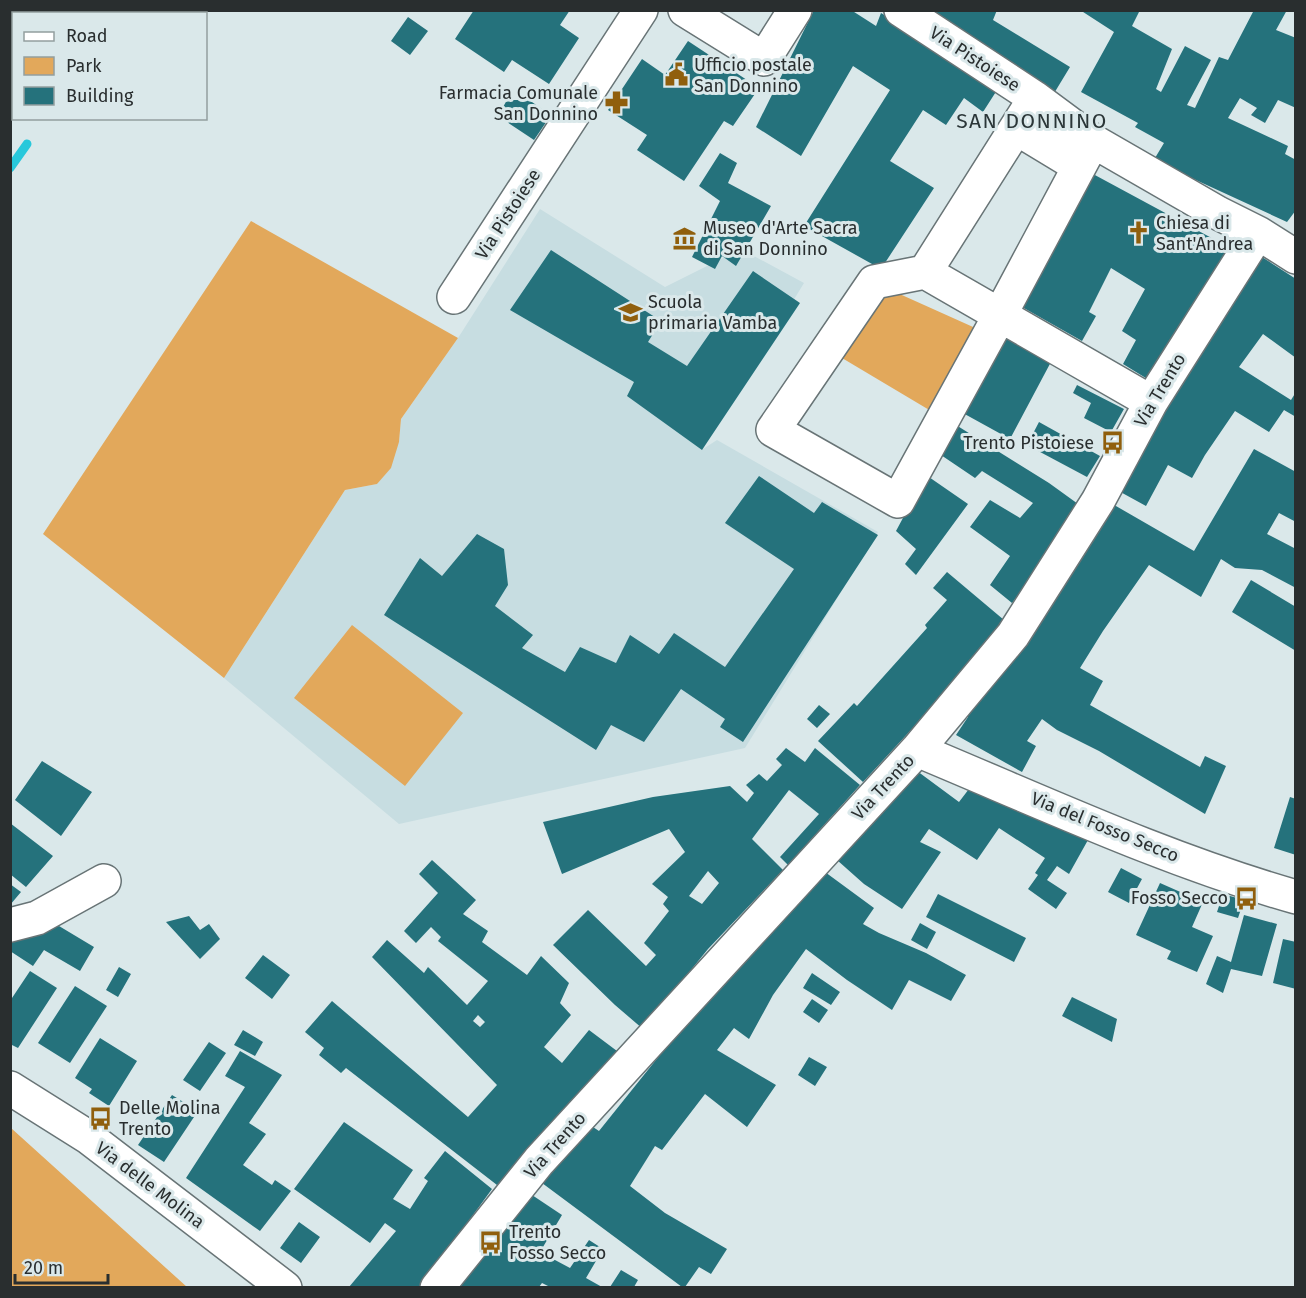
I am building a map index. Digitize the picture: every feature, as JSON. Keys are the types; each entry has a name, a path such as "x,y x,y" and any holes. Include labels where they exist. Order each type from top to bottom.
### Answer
{"street":[{"name":"Via Pistoiese","path":"454,297 641,10"},
{"path":"685,10 764,58 795,10"},
{"name":"Via Pistoiese","path":"901,10 1035,98 1086,153 1293,248"},
{"path":"924,272 1035,98"},
{"path":"1016,128 1086,153 1000,315 897,501 773,430 873,282 924,272 1000,315 1151,402"},
{"name":"Via Trento","path":"437,1287 539,1161 917,750 1013,635 1098,501 1151,402 1258,233"},
{"name":"Via del Fosso Secco","path":"917,750 1135,841 1250,884 1296,897"},
{"path":"10,926 37,918 104,881"},
{"name":"Via delle Molina","path":"10,1088 88,1137 285,1287"}],"shaded area":[{"path":"540,209 665,287 741,249 804,283 703,449 717,440 878,532 745,748 399,824 224,678 345,490 377,484 399,442 401,419 458,338"}],"green space":[{"path":"251,221 458,338 401,419 399,442 391,468 377,484 345,490 224,678 43,534"},
{"path":"884,287 982,331 936,414 842,358"},
{"path":"352,625 463,713 405,786 294,698"},
{"path":"11,1128 187,1287 11,1287"}],"building":[{"path":"474,10 570,10 560,25 579,38 549,84 512,60 504,72 455,39"},
{"path":"814,10 851,10 876,26 881,13 999,87 983,112 964,98 946,125 923,110 890,161 934,188 881,269 804,226 890,90 853,66 801,156 756,127"},
{"path":"915,10 997,10 993,20 1070,67 1053,95"},
{"path":"1080,10 1140,10 1132,26 1172,49 1156,89 1161,92 1185,46 1211,60 1187,105 1195,108 1219,57 1228,60 1254,10 1287,10 1276,30 1296,38 1296,108 1278,100 1265,123 1251,115 1257,108 1240,98 1228,118 1288,146 1285,154 1296,160 1296,210 1287,222 1174,170 1155,158 1164,143 1135,127 1138,123 1081,92 1114,32"},
{"path":"408,17 428,31 410,55 391,41"},
{"path":"688,41 759,88 733,126 724,121 684,181 637,150 647,135 608,110 642,59 665,75"},
{"path":"507,100 529,100 551,115 534,140 498,116"},
{"path":"720,153 737,163 728,183 771,206 736,266 722,256 715,269 692,257 720,201 699,186"},
{"path":"1093,174 1232,249 1149,380 1123,364 1136,340 1122,331 1145,289 1111,268 1089,312 1096,316 1082,341 1022,307"},
{"path":"551,250 661,321 648,342 687,366 753,271 800,303 702,450 627,396 634,382 510,310"},
{"path":"1262,257 1296,279 1296,358 1263,334 1239,367 1291,400 1296,392 1296,417 1284,410 1269,432 1235,411 1192,478 1168,465 1146,506 1115,489"},
{"path":"1003,334 1052,360 1010,439 961,412"},
{"path":"1077,385 1124,409 1111,432 1084,418 1091,403 1073,393"},
{"path":"1039,422 1100,456 1087,477 1027,445"},
{"path":"956,425 1049,483 1085,509 1012,603 990,585 1010,556 970,527 990,500 1020,518 1033,503 982,471 975,478 938,453"},
{"path":"1254,449 1296,472 1296,522 1279,513 1267,534 1296,549 1296,588 1262,570 1235,568 1221,559 1201,597 1149,565 1080,668 1103,681 1090,705 1200,767 1205,756 1226,766 1205,814 1099,751 1057,730 1042,719 1027,741 1036,746 1022,772 956,735 968,717 959,711 1109,502 1194,551"},
{"path":"926,475 968,504 916,575 905,564 916,549 896,531"},
{"path":"759,476 814,513 822,502 878,535 743,742 720,727 725,719 681,689 644,742 611,725 596,750 384,615 420,558 442,576 477,534 504,549 508,585 495,606 533,635 522,648 565,672 580,647 616,663 630,635 659,654 674,633 725,667 794,569 725,523"},
{"path":"947,572 1004,620 934,705 863,782 818,741 854,703 857,706 927,628 925,625 947,600 933,588"},
{"path":"1251,580 1296,607 1296,651 1232,612"},
{"path":"819,705 830,714 817,728 807,719"},
{"path":"786,748 805,762 815,748 860,785 788,865 780,857 819,814 789,790 752,839 783,870 708,949 643,1029 553,945 588,910 646,966 656,955 644,943 669,911 663,904 668,897 652,884 685,852 669,829 562,874 543,822 653,797 730,786 747,802 754,793 746,785 759,774 767,781 782,765 776,759","holes":["708,871 719,883 702,904 689,896"]},
{"path":"42,761 92,792 61,836 15,800"},
{"path":"913,768 959,802 972,785 1093,831 1069,874 1057,866 1047,880 1067,893 1056,909 1028,889 1038,875 1035,873 1045,858 999,828 977,860 929,829 920,842 941,852 902,909 864,884 837,860"},
{"path":"1290,797 1296,799 1296,855 1274,848"},
{"path":"10,823 53,856 26,887 10,874"},
{"path":"432,860 476,900 463,914 488,931 482,942 527,975 541,956 569,983 560,1003 571,1015 544,1047 562,1063 589,1030 617,1051 497,1185 346,1068 341,1073 319,1055 324,1048 305,1032 332,1001 468,1117 497,1085 372,957 387,940 424,973 428,967 467,1005 488,981 438,941 441,937 431,927 416,943 404,931 438,893 419,874","holes":["478,1015 485,1022 480,1027 473,1021"]},
{"path":"1121,868 1142,879 1129,903 1108,892"},
{"path":"825,872 874,908 863,924 926,953 966,975 951,1001 909,980 892,1010 806,949 773,995 749,1039 734,1028 717,1050 776,1085 747,1127 705,1094 662,1150 655,1146 630,1186 665,1213 727,1249 711,1274 699,1267 685,1287 682,1287 542,1183 590,1125 599,1131 700,1005"},
{"path":"1160,883 1203,902 1192,927 1213,936 1197,972 1167,959 1171,951 1136,935"},
{"path":"10,884 21,892 10,905"},
{"path":"938,894 1026,938 1014,962 926,917"},
{"path":"1223,894 1244,900 1238,918 1217,912"},
{"path":"1244,915 1277,924 1262,976 1231,969 1223,993 1206,984 1217,956 1231,962"},
{"path":"189,916 200,930 209,924 220,939 200,959 166,922"},
{"path":"920,923 936,932 927,949 911,940"},
{"path":"59,926 94,947 80,971 44,950 33,966 10,951 10,940"},
{"path":"1283,939 1296,942 1296,989 1273,983"},
{"path":"263,955 290,975 272,999 245,978"},
{"path":"119,967 131,974 118,997 106,990"},
{"path":"30,971 57,988 18,1048 10,1044 10,1001"},
{"path":"812,973 840,992 831,1005 803,988"},
{"path":"75,986 107,1006 70,1063 38,1043"},
{"path":"1072,997 1117,1019 1112,1042 1062,1016"},
{"path":"812,999 828,1010 819,1023 803,1012"},
{"path":"243,1030 263,1042 255,1056 234,1045"},
{"path":"100,1038 137,1061 109,1106 89,1093 92,1089 75,1078"},
{"path":"209,1042 226,1053 200,1091 183,1080"},
{"path":"240,1051 282,1075 249,1123 266,1134 243,1165 272,1185 275,1180 291,1191 260,1231 186,1178 245,1087 225,1076"},
{"path":"809,1057 827,1067 815,1086 798,1075"},
{"path":"172,1095 198,1111 164,1162 138,1145"},
{"path":"344,1122 413,1170 393,1199 410,1209 428,1181 424,1178 445,1151 492,1189 444,1261 423,1287 349,1287 396,1231 385,1223 370,1243 294,1189"},
{"path":"529,1193 562,1215 540,1252 570,1268 589,1240 603,1249 586,1278 602,1287 550,1287 542,1283 539,1287 458,1287 503,1233"},
{"path":"299,1222 320,1237 301,1263 280,1248"},
{"path":"621,1270 638,1280 634,1287 610,1287"}],"waterway":[{"path":"10,13 13,10"},
{"path":"10,168 27,144"}],"place":[{"name":"Ufficio postale San Donnino","path":"676,75"},
{"name":"Farmacia Comunale San Donnino","path":"616,103"},
{"name":"Chiesa di Sant'Andrea","path":"1138,233"},
{"name":"Museo d'Arte Sacra di San Donnino","path":"685,238"},
{"name":"Scuola primaria Vamba","path":"630,312"},
{"name":"Trento Pistoiese","path":"1112,443"},
{"name":"Fosso Secco","path":"1246,898"},
{"name":"Delle Molina Trento","path":"101,1118"},
{"name":"Trento Fosso Secco","path":"491,1242"}],"district":[{"name":"SAN DONNINO","path":"1032,121"}]}
